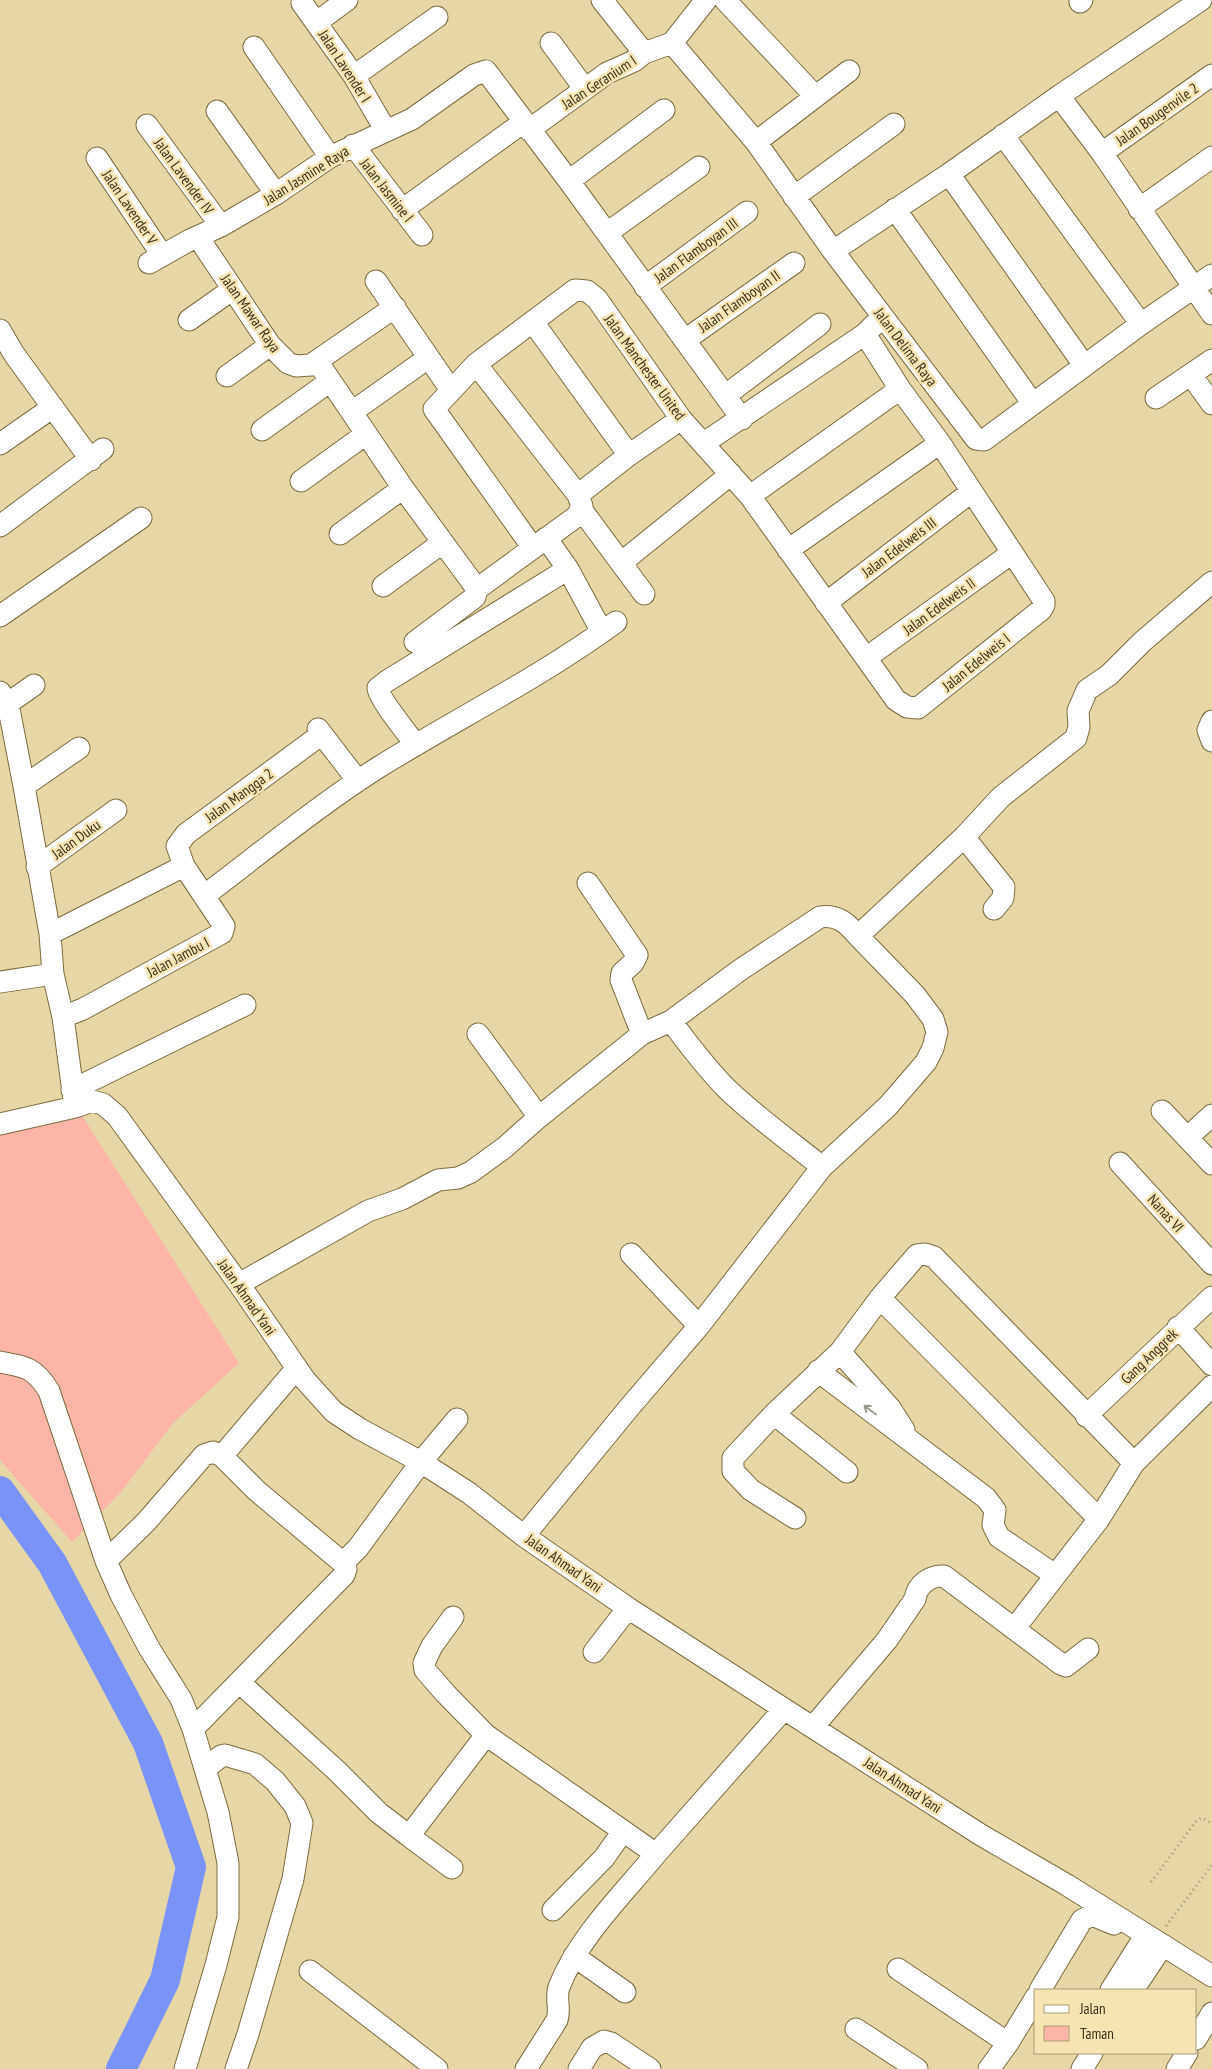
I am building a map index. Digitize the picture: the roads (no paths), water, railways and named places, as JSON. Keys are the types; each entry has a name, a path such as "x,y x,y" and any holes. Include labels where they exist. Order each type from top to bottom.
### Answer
{"street":[{"path":"317,22 348,0"},
{"path":"672,43 706,0"},
{"path":"726,0 816,96"},
{"path":"834,251 949,174 1059,96 1203,0 1212,11"},
{"name":"Jalan Lavender I","path":"302,3 354,76 386,131"},
{"path":"612,4 644,52"},
{"path":"354,76 437,17"},
{"path":"551,42 584,88"},
{"name":"Jalan Geranium I","path":"402,210 607,73 634,61 644,52 672,43"},
{"name":"Jalan Delima Raya","path":"672,43 756,142 882,316 976,438 984,440 1084,365 1212,275"},
{"path":"254,47 330,157"},
{"path":"756,142 849,71"},
{"name":"Jalan Jasmine Raya","path":"155,259 221,226 276,194 330,157 412,120 476,73 488,73 522,129"},
{"name":"Jalan Bougenvile 2","path":"1102,153 1212,75"},
{"path":"1059,96 1102,153 1212,314"},
{"path":"569,181 664,110"},
{"path":"216,111 276,194"},
{"path":"794,196 894,124"},
{"name":"Jalan Lavender IV","path":"147,125 221,226"},
{"path":"522,129 569,181 742,419"},
{"path":"1003,135 1141,324"},
{"name":"Jalan Jasmine I","path":"353,146 422,236"},
{"path":"1139,209 1212,157"},
{"name":"Jalan Lavender V","path":"97,158 155,259"},
{"path":"607,233 699,167"},
{"path":"949,174 1084,365"},
{"path":"895,209 1032,404"},
{"name":"Jalan Flamboyan III","path":"645,287 747,212"},
{"name":"Jalan Mawar Raya","path":"198,237 270,345 288,363 296,366 311,365 317,361"},
{"name":"Jalan Flamboyan II","path":"685,340 794,263"},
{"path":"376,280 451,390"},
{"path":"189,320 233,289"},
{"name":"Jalan Manchester United","path":"533,322 575,290 587,291 597,299 681,420 704,443 750,496 896,700 907,707 918,708"},
{"path":"395,307 317,361 329,382 352,412 403,488 478,589"},
{"path":"704,443 865,334 882,316"},
{"path":"205,895 358,781 513,689 609,627 568,569 540,543 434,410 476,364 533,322 629,455"},
{"path":"726,395 820,324"},
{"path":"0,330 7,359 97,455 0,526"},
{"path":"865,334 900,389 940,442 1012,553"},
{"path":"227,376 270,345"},
{"path":"352,412 428,358"},
{"path":"1156,398 1212,360"},
{"path":"476,364 579,502 644,594"},
{"path":"1191,375 1212,404"},
{"path":"262,430 329,382"},
{"path":"750,496 900,389"},
{"path":"0,444 53,407"},
{"path":"415,642 475,597 478,589 574,518 579,502 629,455 681,420"},
{"path":"301,481 366,434"},
{"path":"788,550 940,442"},
{"path":"621,563 731,474"},
{"path":"340,534 403,488"},
{"name":"Jalan Edelweis III","path":"826,603 971,492"},
{"path":"0,616 141,518"},
{"path":"383,586 442,543"},
{"name":"Jalan Edelweis I","path":"918,708 1043,608 1044,599 1012,553"},
{"name":"Jalan Edelweis II","path":"866,658 1012,553"},
{"path":"416,745 383,700 378,692 378,688 568,569"},
{"path":"858,936 964,837 1001,797 1076,738 1079,727 1078,711 1081,700 1087,690 1109,675 1142,642 1212,582"},
{"path":"34,685 3,701 24,786 50,934 53,974 63,1017 73,1099 245,1005"},
{"path":"1212,722 1208,730 1212,740"},
{"name":"Jalan Mangga 2","path":"184,866 177,846 182,838 320,732 358,781"},
{"path":"24,786 79,748"},
{"name":"Jalan Duku","path":"37,868 116,810"},
{"path":"964,837 1004,887 1003,898 994,909"},
{"path":"50,934 184,866"},
{"name":"Jalan Jambu I","path":"63,1017 222,933 224,926 184,866"},
{"path":"588,883 636,955 634,963 622,973 621,980 642,1034"},
{"path":"239,1284 368,1210 402,1199 438,1180 458,1178 471,1172 504,1148 539,1117 642,1034 671,1021 740,970 820,917 829,915 844,921 915,995 933,1018 936,1032 933,1048 926,1062 904,1089 822,1167 700,1326 628,1409 524,1536"},
{"path":"0,982 53,974"},
{"path":"671,1021 690,1047 727,1088 750,1110 822,1167"},
{"path":"478,1034 539,1117"},
{"name":"Jalan Ahmad Yani","path":"0,1124 73,1099 103,1104 112,1111 239,1284 296,1369 327,1405 345,1420 421,1462 469,1493 524,1536 628,1608 784,1709 981,1835 1068,1885 1154,1946 1212,1976"},
{"path":"1162,1111 1212,1164"},
{"path":"1187,1138 1212,1115"},
{"name":"Nanas VI","path":"1120,1163 1212,1264"},
{"path":"631,1254 700,1326"},
{"path":"795,1518 752,1490 732,1467 732,1460 774,1414 840,1352 880,1298 917,1255 932,1255 1086,1416 1134,1463"},
{"name":"Gang Anggrek","path":"1086,1416 1178,1327 1212,1297"},
{"path":"880,1298 1099,1519"},
{"path":"1178,1327 1212,1365"},
{"path":"840,1352 890,1408 909,1439"},
{"path":"0,1362 29,1368 42,1380 49,1391 106,1561 121,1596 181,1699 206,1768 218,1812 228,1863 228,1917 216,1965 185,2069"},
{"path":"222,1456 296,1369"},
{"path":"818,1371 993,1505 995,1510 992,1525 999,1537 1055,1575"},
{"path":"1014,1630 1099,1519 1134,1463 1212,1386"},
{"path":"774,1414 847,1472"},
{"path":"343,1563 358,1548 421,1462 457,1419"},
{"path":"106,1561 146,1522 204,1455 213,1452 222,1456 257,1491 343,1563 346,1569 344,1575 193,1729"},
{"path":"814,1727 887,1640 915,1598 916,1592 928,1579 936,1575 944,1576 1061,1664 1066,1666 1088,1649"},
{"path":"594,1652 628,1608"},
{"path":"453,1617 424,1659 424,1667 445,1693 486,1735 656,1854"},
{"path":"239,1682 337,1771 379,1813 452,1868"},
{"path":"526,2069 557,2020 559,2014 558,1988 574,1956 595,1927 656,1854 784,1709"},
{"path":"409,1836 486,1735"},
{"path":"206,1768 225,1755 255,1764 275,1781 295,1806 302,1823 293,1879 236,2069"},
{"path":"553,1910 604,1858 616,1844 623,1831"},
{"path":"1041,1989 1082,1920 1088,1916 1092,1915 1102,1918 1154,1946"},
{"path":"1112,1989 1154,1946"},
{"path":"1133,1989 1154,1946"},
{"path":"574,1956 625,1992"},
{"path":"898,1969 1008,2043"},
{"path":"310,1971 437,2069"},
{"path":"989,2069 1008,2043 1034,2000"},
{"path":"1197,2037 1212,2013"},
{"path":"856,2028 917,2069"},
{"path":"579,2069 592,2048 604,2041 612,2043 650,2069"},
{"path":"1177,2069 1186,2054"}],"waterway":[{"path":"0,1491 52,1563 148,1743 191,1867 165,1980 121,2069"}]}
